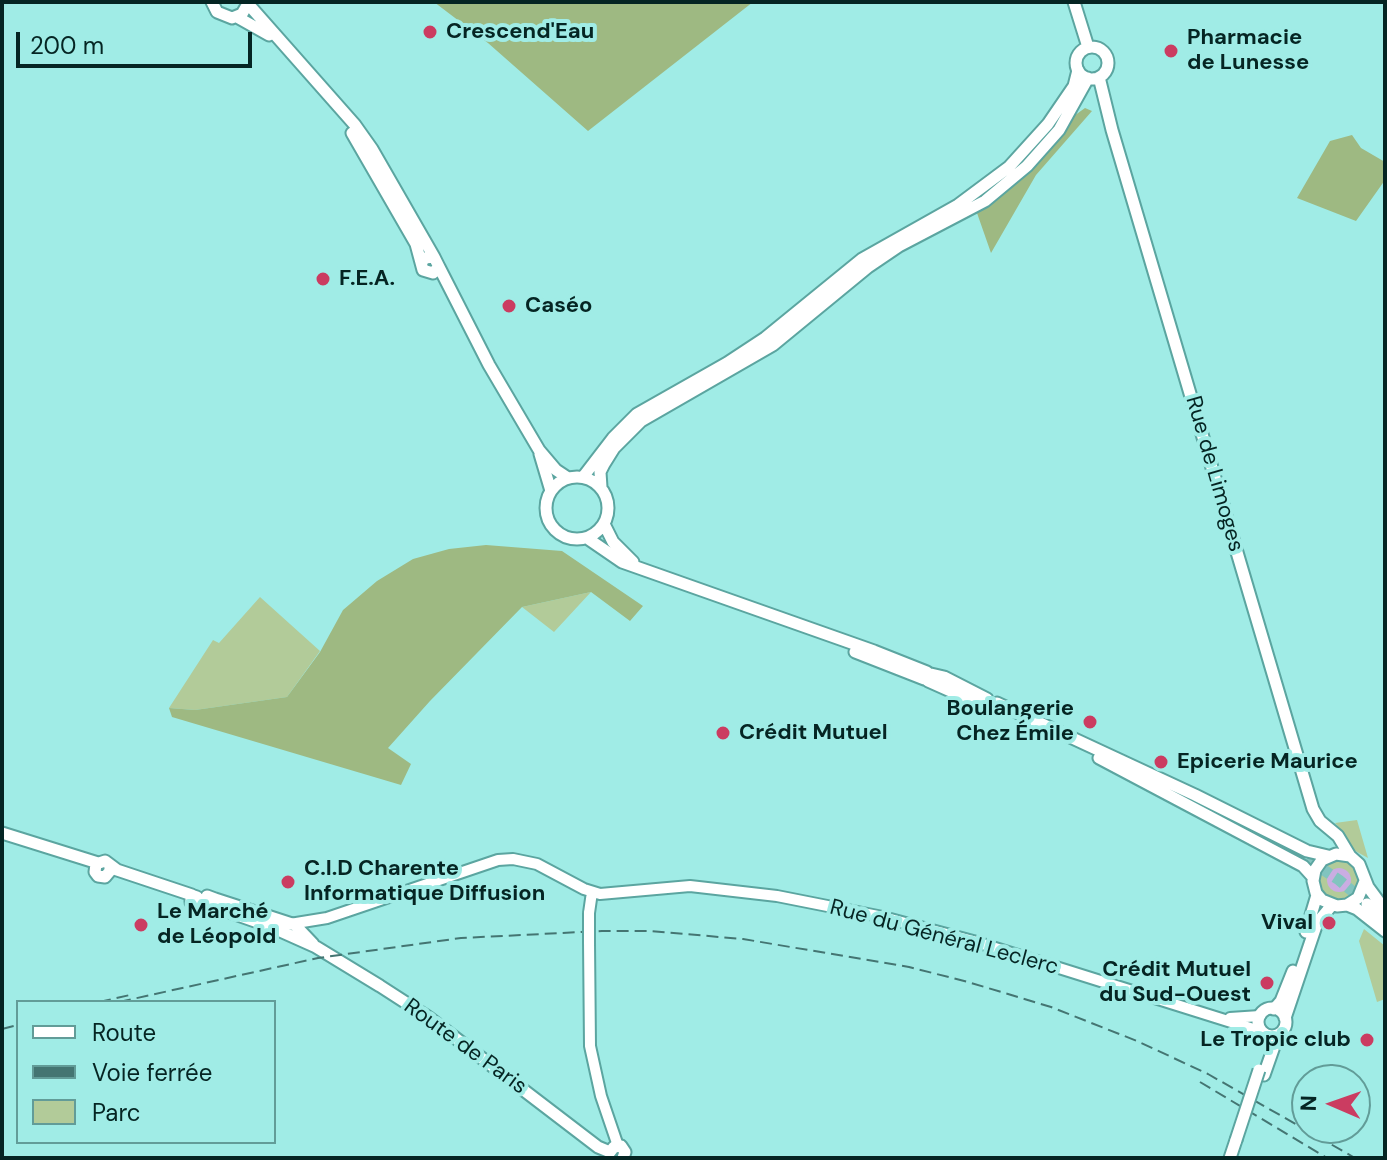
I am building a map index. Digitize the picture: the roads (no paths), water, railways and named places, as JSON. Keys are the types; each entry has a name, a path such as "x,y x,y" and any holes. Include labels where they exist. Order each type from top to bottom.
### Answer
{"main road":[{"path":"212,2 222,16 237,17 283,44"},
{"path":"1074,2 1088,47 1077,56 1089,76"},
{"path":"237,17 249,3 312,74 372,149 431,265 539,450 556,470 568,478"},
{"name":"Rue de Limoges","path":"1088,47 1098,48 1106,55 1108,65 1089,76 1108,116 1312,807 1317,818 1338,836 1350,856"},
{"path":"583,477 613,438 637,414 765,338 862,259 958,205 1009,167 1048,124 1074,86 1089,76"},
{"path":"637,565 613,542 604,524 608,505 601,487 600,472 614,448 641,421 773,345 868,267 899,246 985,201 1027,166 1059,130 1089,76"},
{"path":"539,450 551,491 546,508 554,528 569,538 587,538 610,556 928,677 944,677 990,705 1186,797 1307,859"},
{"path":"551,491 568,478 583,477 601,487"},
{"path":"587,538 604,524"},
{"path":"1169,789 1307,851 1350,856 1359,864 1365,881 1385,910"},
{"path":"1169,789 1303,866 1313,877 1317,895 1290,980 1274,1009"},
{"name":"Rue de Limoges","path":"1327,827 1334,838 1330,856"},
{"name":"Route de Paris","path":"2,833 115,875 295,925 316,947"},
{"name":"Route de Paris","path":"2,839 102,869"},
{"path":"1313,877 1318,864 1330,856"},
{"path":"1347,905 1358,898 1365,881"},
{"path":"1317,895 1332,905 1357,909 1385,931"},
{"name":"Route de Paris","path":"202,900 316,947 428,1017 598,1147 613,1152"},
{"path":"1367,904 1385,919"},
{"path":"1269,1034 1284,1029 1317,923 1332,905"},
{"path":"1269,1034 1259,1025 1260,1016 1266,1010 1274,1009 1285,1018"},
{"path":"1233,1158 1262,1072 1269,1034"},
{"path":"613,1152 625,1152 623,1158"}],"street":[{"name":"Rue du Général Leclerc","path":"295,925 332,916 498,860 526,861 592,892 607,894 669,886 777,896 883,917 973,941 1269,1034"},
{"path":"592,892 589,913 590,1046 613,1152"},
{"name":"Route de Paris","path":"229,911 295,925"},
{"path":"1221,1019 1260,1016"}],"tunnel":[{"path":"1307,859 1364,901"}],"railway":[{"path":"128,1000 318,958 461,938 650,931 743,939 909,967 1051,1007 1137,1041 1208,1074 1355,1158"},
{"path":"108,1000 130,995"},
{"path":"2,1029 16,1026"},
{"path":"1200,1082 1327,1158"}],"place":[{"name":"Crescend'Eau","path":"430,32"},
{"name":"Pharmacie de Lunesse","path":"1171,51"},
{"name":"F.E.A.","path":"323,279"},
{"name":"Caséo","path":"509,306"},
{"name":"Boulangerie Chez Émile","path":"1090,722"},
{"name":"Crédit Mutuel","path":"723,733"},
{"name":"Epicerie Maurice","path":"1161,762"},
{"name":"C.I.D Charente Informatique Diffusion","path":"288,882"},
{"name":"Vival","path":"1329,923"},
{"name":"Le Marché de Léopold","path":"141,925"},
{"name":"Crédit Mutuel du Sud-Ouest","path":"1267,983"},
{"name":"Le Tropic club","path":"1367,1040"}]}
